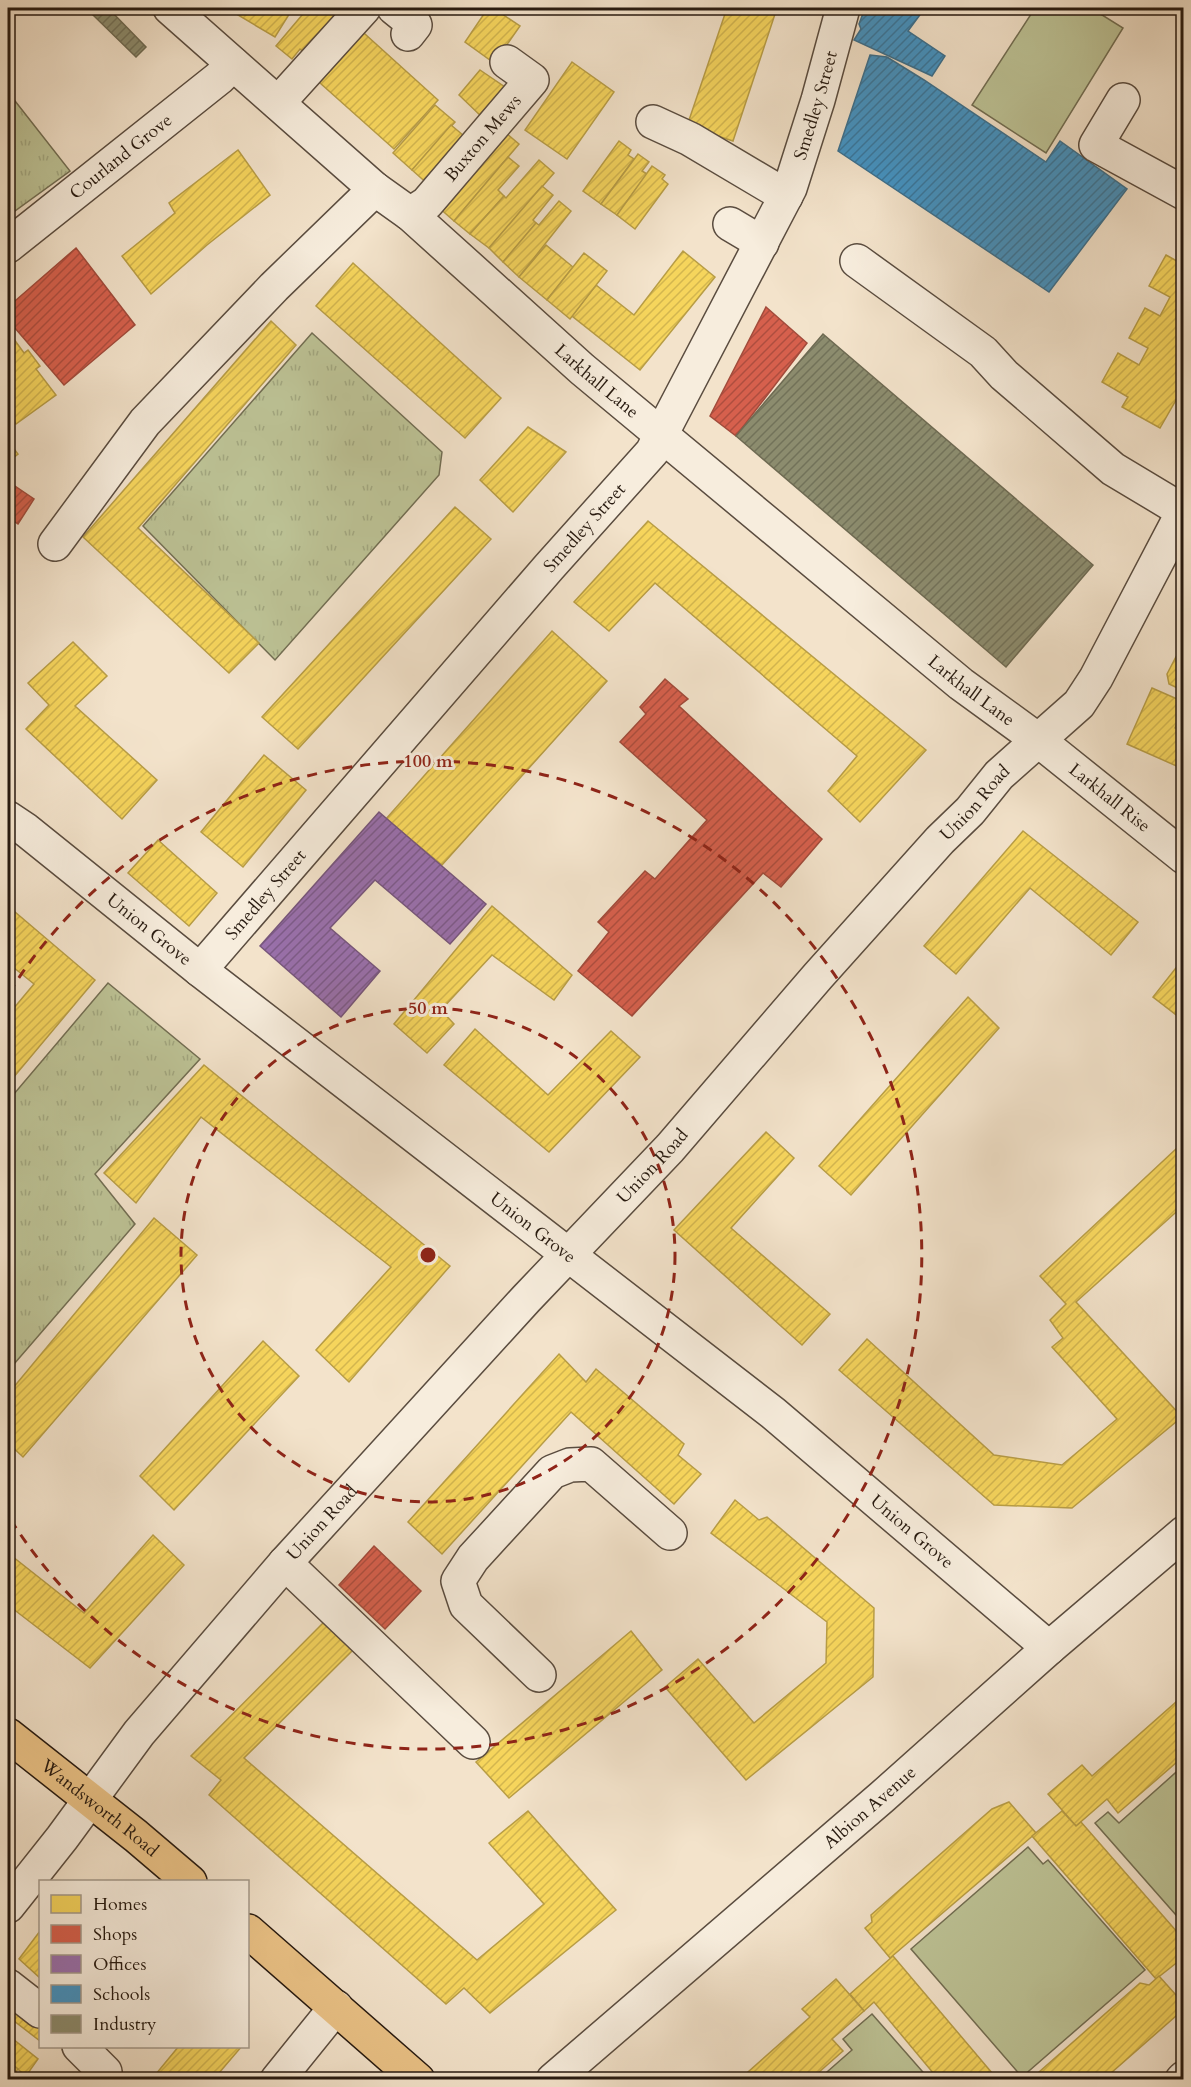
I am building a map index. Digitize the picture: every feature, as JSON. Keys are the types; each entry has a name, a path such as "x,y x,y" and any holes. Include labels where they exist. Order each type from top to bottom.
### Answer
{"main road":[{"name":"Wandsworth Road","path":"8,1735 189,1880"},
{"path":"249,1932 418,2079"}],"street":[{"name":"Larkhall Lane","path":"170,8 375,189 410,214 582,369 961,684 1038,740"},
{"path":"278,103 364,8"},
{"name":"Smedley Street","path":"200,970 549,567 652,452 663,435 786,196 818,100 843,8"},
{"name":"Buxton Mews","path":"410,214 427,203 532,80 507,62"},
{"name":"Courland Grove","path":"8,246 219,78 233,64"},
{"path":"1123,100 1096,145 1184,192"},
{"path":"652,122 690,139 786,196"},
{"path":"55,544 145,422 274,287 375,189"},
{"path":"730,224 762,243"},
{"path":"857,261 983,352 1004,375 1113,469 1183,511"},
{"name":"Union Road","path":"8,1906 62,1838 127,1747 285,1563 692,1124 818,976 940,840 970,811 999,776 1079,704 1183,511"},
{"name":"Larkhall Rise","path":"1038,740 1184,857"},
{"name":"Union Grove","path":"8,818 200,970 773,1413 1049,1648"},
{"path":"539,1675 466,1605 458,1581 473,1558 552,1472 570,1465 591,1464 670,1533"},
{"name":"Albion Avenue","path":"553,2079 873,1805 1049,1648 1184,1533"},
{"path":"285,1563 473,1742"},
{"path":"8,1986 39,2010"},
{"path":"277,2079 336,2007"},
{"path":"81,2048 105,2072 99,2079"}],"green space":[{"path":"1035,8 1091,8 1123,28 1046,153 972,105"},
{"path":"8,92 70,171 8,216"},
{"path":"312,333 442,452 439,475 275,660 143,526"},
{"path":"108,983 200,1059 95,1174 135,1224 8,1371 8,1101"},
{"path":"1183,1766 1183,1923 1095,1823 1108,1812 1119,1823"},
{"path":"1028,1847 1043,1864 1048,1860 1145,1970 1022,2077 911,1949"},
{"path":"872,2014 929,2079 819,2079 852,2050 843,2039"}],"building: Homes":[{"path":"242,8 293,8 275,37 238,15"},
{"path":"308,8 349,8 309,57 300,49 292,59 276,46"},
{"path":"488,8 493,8 520,26 494,63 465,42"},
{"path":"727,8 777,8 733,141 687,126"},
{"path":"355,25 438,100 394,149 311,75"},
{"path":"572,62 614,92 567,159 525,130"},
{"path":"480,70 511,91 485,120 459,95"},
{"path":"435,105 455,122 412,170 393,153"},
{"path":"451,125 470,141 430,186 412,170"},
{"path":"506,133 519,144 454,221 437,206"},
{"path":"619,141 631,150 628,155 634,159 601,204 583,191"},
{"path":"238,150 270,195 207,245 151,294 122,256 175,213 169,203"},
{"path":"638,154 649,162 642,171 647,174 617,215 601,204"},
{"path":"508,157 519,166 498,190 504,196 470,234 454,221"},
{"path":"539,160 554,173 489,248 470,234"},
{"path":"652,166 665,175 662,179 668,184 635,229 617,215"},
{"path":"542,186 553,195 533,220 536,223 503,262 489,248"},
{"path":"559,201 571,211 519,277 503,262 536,223 539,225"},
{"path":"546,245 573,267 547,300 519,277"},
{"path":"683,251 715,277 640,370 572,316 596,285 634,315"},
{"path":"584,253 607,271 570,319 547,300"},
{"path":"1166,255 1184,265 1184,386 1160,428 1122,407 1128,397 1102,382 1118,353 1139,365 1148,348 1129,338 1145,308 1160,316 1170,297 1149,286"},
{"path":"353,263 501,398 465,438 316,306"},
{"path":"271,321 296,345 138,528 259,643 229,673 83,537"},
{"path":"8,331 24,353 28,350 40,366 36,369 56,395 16,424 8,413"},
{"path":"528,427 566,452 513,512 480,480"},
{"path":"8,441 18,454 8,462"},
{"path":"455,507 491,539 298,749 262,717"},
{"path":"648,521 926,750 860,822 828,791 857,756 655,583 609,631 574,602"},
{"path":"552,631 607,681 442,865 386,819"},
{"path":"73,642 107,676 75,706 157,780 122,819 26,729 49,705 28,683"},
{"path":"1180,649 1184,650 1184,691 1169,684 1167,674"},
{"path":"1152,688 1184,702 1184,709 1175,728 1184,732 1184,762 1181,768 1127,744"},
{"path":"264,755 306,790 243,867 201,832"},
{"path":"1023,831 1138,922 1111,955 1030,888 956,974 924,946"},
{"path":"158,840 217,893 189,926 128,873"},
{"path":"8,906 95,980 8,1084 8,1015 34,984 8,963"},
{"path":"492,906 572,975 554,1000 492,955 441,1010 454,1024 427,1053 394,1024"},
{"path":"1179,964 1184,968 1184,1021 1153,997"},
{"path":"968,997 999,1028 851,1195 819,1166"},
{"path":"475,1029 548,1095 611,1031 640,1057 549,1152 444,1065"},
{"path":"204,1065 450,1266 349,1382 316,1350 391,1267 201,1117 136,1203 104,1173"},
{"path":"766,1132 794,1158 731,1228 830,1314 802,1345 674,1230"},
{"path":"1177,1148 1184,1155 1184,1205 1076,1302 1182,1417 1072,1508 994,1505 839,1370 867,1339 994,1455 1062,1465 1117,1419 1052,1347 1063,1338 1050,1320 1066,1304 1040,1276"},
{"path":"154,1218 197,1255 23,1457 8,1443 8,1394"},
{"path":"263,1341 299,1376 174,1510 140,1476"},
{"path":"559,1354 586,1382 596,1369 684,1444 678,1455 701,1474 674,1504 571,1412 442,1554 408,1522"},
{"path":"735,1500 759,1520 767,1517 874,1608 873,1677 746,1780 665,1687 698,1659 754,1723 826,1663 827,1622 711,1533"},
{"path":"153,1535 184,1565 90,1668 8,1605 8,1553 84,1613"},
{"path":"325,1621 356,1647 244,1758 477,1960 544,1904 489,1843 528,1811 616,1910 490,2013 464,1988 446,2004 209,1795 221,1780 191,1756"},
{"path":"631,1631 662,1670 509,1798 476,1762"},
{"path":"1184,1695 1184,1756 1118,1813 1107,1799 1076,1826 1048,1794 1082,1765 1092,1776"},
{"path":"1009,1802 1036,1833 890,1958 865,1928 872,1922 871,1915 992,1809"},
{"path":"1062,1811 1076,1826 1081,1822 1178,1933 1177,1940 1184,1948 1184,1957 1156,1979 1032,1836"},
{"path":"1184,1929 1184,1948 1177,1940 1178,1933"},
{"path":"39,1932 39,1977 19,1959"},
{"path":"893,1956 998,2080 939,2080 874,2002 864,2011 850,1994"},
{"path":"1159,1976 1184,2004 1184,2009 1103,2080 1030,2080 1140,1983 1149,1985"},
{"path":"836,1979 864,2011 832,2039 843,2051 810,2080 739,2080 810,2017 802,2009"},
{"path":"8,1995 39,2019 39,2040 14,2021 8,2028"},
{"path":"8,2035 38,2059 26,2076 8,2061"},
{"path":"177,2048 240,2048 213,2080 151,2080"},
{"path":"8,2061 18,2069 10,2080 8,2080"}],"building: Shops":[{"path":"76,248 135,325 64,385 8,320 8,307"},
{"path":"766,307 807,343 736,436 710,416"},
{"path":"9,482 34,499 18,524 8,517"},
{"path":"665,679 688,699 679,706 822,839 781,887 763,873 632,1016 578,971 609,932 598,922 645,871 655,879 707,820 620,742 646,714 640,707"},
{"path":"374,1546 421,1591 385,1629 339,1585"}],"building: Offices":[{"path":"379,812 486,904 450,944 375,880 330,928 380,971 341,1017 260,946"}],"building: Schools":[{"path":"865,8 925,8 908,31 945,56 932,76 854,40 861,29 859,24"},
{"path":"870,55 887,57 1046,162 1060,141 1127,189 1049,292 838,151"}],"building: Industry":[{"path":"98,8 108,8 146,47 136,57 92,14"},
{"path":"823,334 1093,565 1006,667 736,436"}]}
